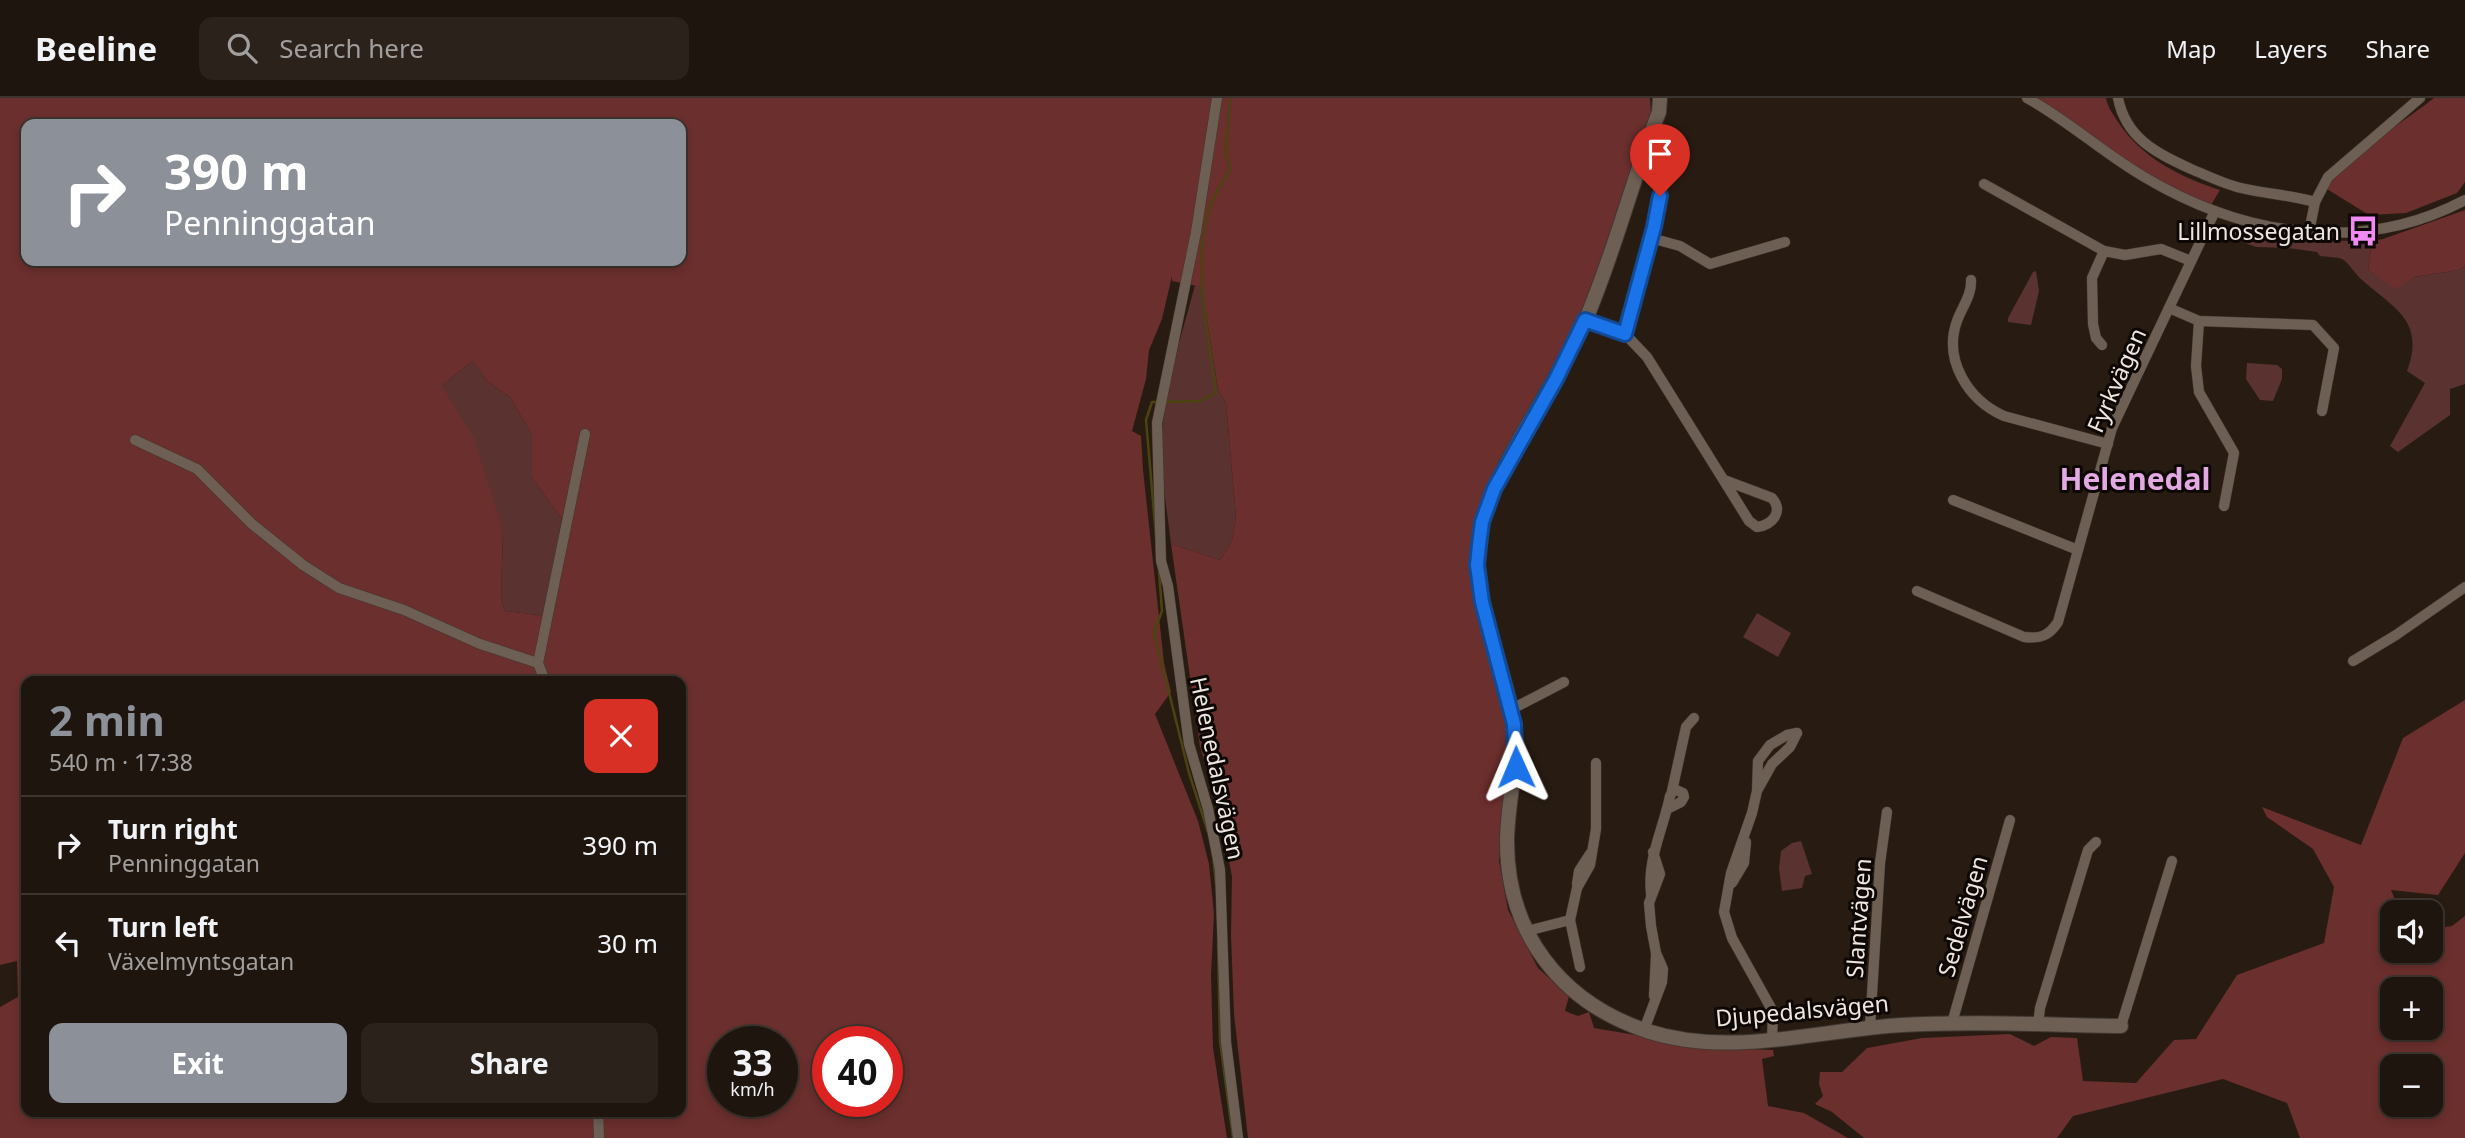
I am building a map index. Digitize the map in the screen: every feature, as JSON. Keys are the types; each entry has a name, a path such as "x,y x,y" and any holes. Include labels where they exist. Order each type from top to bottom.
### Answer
{"street":[{"name":"Helenedalsvägen","path":"1217,98 1196,232 1160,402 1156,448 1161,561 1168,586 1189,744 1208,809 1220,870 1226,1042 1238,1138"},
{"name":"Djupedalsvägen","path":"1660,98 1659,113 1611,256 1585,320 1556,379 1494,489 1482,522 1477,565 1482,602 1512,709 1516,767 1507,835 1508,872 1527,931 1550,967 1578,995 1603,1012 1644,1030 1709,1042 1772,1041 1870,1027 1952,1023 2120,1026"},
{"path":"2027,98 2145,178 2215,211 2256,225 2309,232 2351,232 2388,228 2465,200"},
{"path":"2118,98 2123,117 2138,137 2156,153 2230,184 2315,202"},
{"path":"2309,232 2315,202 2328,177 2420,98"},
{"path":"1625,334 1651,238 1672,137"},
{"path":"1984,184 2104,251 2125,255 2161,249 2191,261"},
{"name":"Fyrkvägen","path":"1917,591 2024,636 2042,637 2058,622 2121,407 2215,211"},
{"path":"1651,238 1680,246 1710,264 1786,242"},
{"path":"2102,345 2096,338 2093,324 2092,278 2104,251"},
{"path":"1971,280 1972,290 1957,321 1953,342 1959,372 1971,394 1991,410 2004,416 2108,444"},
{"path":"2169,308 2199,321 2313,324 2334,348 2322,411"},
{"path":"1585,320 1625,334 1647,357 1749,521 1757,527 1766,526 1774,520 1777,512 1772,498 1724,480"},
{"path":"2199,321 2196,366 2199,392 2234,453 2224,506"},
{"path":"543,676 538,663 585,434"},
{"path":"135,440 197,469 252,524 303,565 339,588 404,610 480,644 538,663"},
{"path":"1953,500 2078,550"},
{"path":"2353,661 2465,587"},
{"path":"1512,709 1564,682"},
{"path":"1644,1030 1654,1000 1656,953 1651,926 1649,879 1653,852 1667,809 1681,802 1684,797 1678,790 1671,792 1686,727 1694,718"},
{"path":"1756,791 1772,764 1790,747 1797,733 1787,735 1770,745 1760,757 1756,771 1756,791 1731,873 1726,899 1726,921 1762,995 1763,1010 1766,1019 1771,1022 1772,1041"},
{"path":"1760,757 1769,759 1772,764"},
{"path":"1580,967 1570,920 1579,871 1591,854 1596,829 1596,763"},
{"name":"Slantvägen","path":"1870,1027 1887,812"},
{"name":"Sedelvägen","path":"1952,1023 2010,820"},
{"path":"2038,1025 2040,1008 2088,850 2096,842"},
{"path":"2120,1026 2172,861"},
{"path":"1527,931 1570,920"},
{"path":"598,1117 599,1138"}],"shaded area":[{"path":"0,98 1650,98 1651,114 1608,254 1581,317 1475,524 1470,560 1477,602 1506,716 1508,762 1499,861 1508,910 1538,968 1569,996 1565,1011 1578,1016 1589,1012 1594,1028 1707,1047 1773,1050 1774,1056 1762,1059 1768,1106 1804,1113 1848,1138 1248,1138 1234,1014 1232,877 1220,811 1200,747 1171,544 1220,560 1232,541 1236,517 1226,403 1218,390 1202,287 1172,281 1172,276 1162,319 1149,350 1146,379 1132,431 1141,436 1164,663 1171,692 1155,714 1198,821 1209,864 1214,914 1211,975 1213,1048 1227,1138 0,1138 0,1007 18,997 17,961 0,965","holes":["472,361 487,381 510,397 532,435 532,478 562,519 546,616 505,611 501,598 503,531 474,438 442,386"]},
{"path":"2038,98 2106,98 2118,122 2150,156 2176,172 2220,190 2211,205 2145,174"},
{"path":"2434,98 2465,98 2465,182 2457,193 2406,213 2369,215 2327,189 2359,153"},
{"path":"2465,210 2465,266 2459,270 2414,277 2396,289 2368,270 2372,241"},
{"path":"2230,227 2301,238 2372,241 2368,270 2396,288 2414,277 2459,270 2465,266 2465,384 2450,389 2450,415 2398,452 2390,446 2425,383 2407,371 2412,354 2412,339 2403,317 2342,259 2320,256 2317,252 2256,247 2215,232 2217,229"},
{"path":"2036,271 2039,291 2031,325 2008,322 2033,272"},
{"path":"1195,285 1202,287 1218,390 1226,403 1236,517 1232,541 1220,560 1171,544 1163,477 1162,437 1166,399"},
{"path":"472,361 487,381 510,397 532,435 532,478 562,519 546,616 505,611 501,598 503,531 442,386"},
{"path":"2247,363 2277,365 2282,369 2282,379 2273,401 2260,400 2246,379"},
{"path":"1757,613 1791,633 1778,657 1743,637"},
{"path":"2465,700 2465,853 2438,895 2391,890 2395,900 2380,900 2380,963 2443,963 2443,927 2452,926 2465,916 2465,1138 2300,1138 2287,1103 2223,1079 2073,1116 2057,1138 1864,1138 1832,1112 1815,1104 1823,1096 1819,1084 1820,1072 1842,1072 1867,1048 1922,1038 2010,1034 2034,1046 2051,1037 2077,1038 2083,1081 2136,1083 2174,1040 2196,1039 2237,975 2324,943 2334,887 2313,849 2267,817 2262,807 2361,845 2403,738"},
{"path":"1801,841 1812,874 1805,876 1802,888 1782,891 1779,869 1781,851 1792,843"}],"waterway":[{"path":"1163,402 1201,401 1216,393 1203,297 1202,248 1211,204 1230,170 1226,153 1230,98"},
{"path":"1156,536 1146,420 1152,402 1157,402"},
{"path":"1159,571 1162,611 1154,632 1189,773 1208,832"},
{"path":"1213,856 1216,884"},
{"path":"1218,943 1220,1041 1233,1138"}],"place":[{"name":"Lillmossegatan","path":"2363,231"}],"district":[{"name":"Helenedal","path":"2135,478"}],"route":[{"path":"1516,767 1512,709 1482,602 1477,565 1482,522 1494,489 1556,379 1585,320 1625,334 1660,196"}]}
